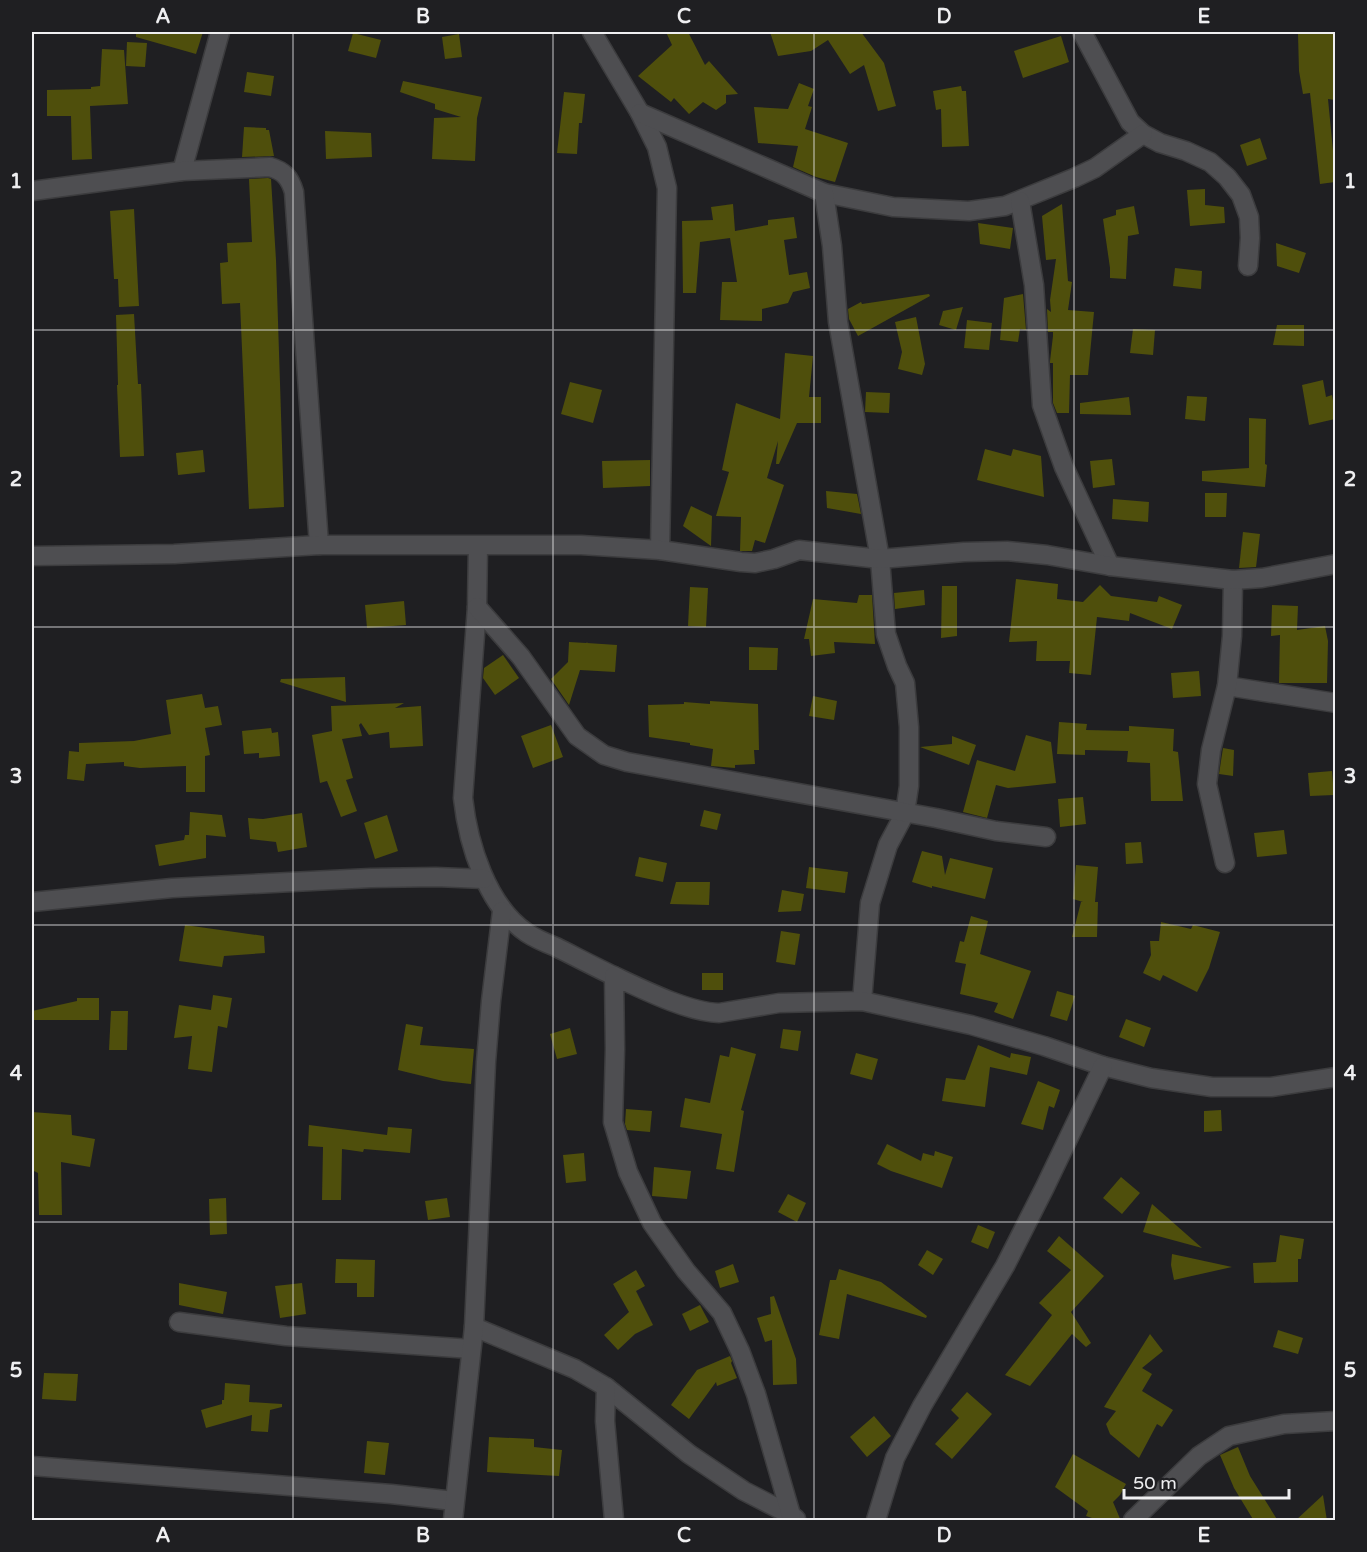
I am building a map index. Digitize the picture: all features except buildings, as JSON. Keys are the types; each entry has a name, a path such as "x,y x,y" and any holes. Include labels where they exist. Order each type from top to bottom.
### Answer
{"street":[{"path":"182,171 220,32"},
{"path":"592,32 640,113 657,147 667,188 660,550"},
{"path":"1082,32 1130,122 1143,134 1160,143 1210,162 1227,177 1241,195 1249,217 1248,266"},
{"path":"640,113 824,193 893,207 969,211 1005,206 1074,178 1095,168 1143,134"},
{"path":"32,191 182,171 270,167 286,175 294,192 319,545"},
{"path":"824,193 832,246 838,322 880,559 886,634 897,666 906,683 909,726 909,786 905,813 888,845 870,903 862,1001"},
{"path":"1020,201 1034,285 1042,405 1064,467 1110,566"},
{"path":"32,556 174,554 319,545 581,545 660,550 748,562 774,560 799,550 880,559 1007,551 1209,579 1233,580 1262,578 1335,564"},
{"path":"478,546 477,606 462,798 466,824 484,879 502,911 528,934 649,992 710,1012 719,1013 779,1004 862,1001 971,1025 1103,1066 1150,1078 1212,1087 1271,1087 1335,1077"},
{"path":"1225,863 1207,784 1211,750 1227,686 1232,636 1233,580"},
{"path":"477,606 521,657 577,736 604,755 627,762 996,831 1046,837"},
{"path":"1227,686 1335,703"},
{"path":"32,902 172,888 371,878 484,879"},
{"path":"453,1521 474,1327 486,1062 502,911"},
{"path":"614,976 613,1122 628,1172 652,1222 686,1271 722,1313 740,1351 794,1518"},
{"path":"876,1521 895,1458 922,1406 1005,1266 1103,1066"},
{"path":"179,1322 286,1336 471,1349"},
{"path":"474,1327 576,1369 606,1386 689,1454 744,1491 794,1518"},
{"path":"606,1386 605,1421 614,1521"},
{"path":"1133,1521 1199,1456 1229,1436 1284,1424 1335,1422"},
{"path":"32,1466 454,1501"}]}
